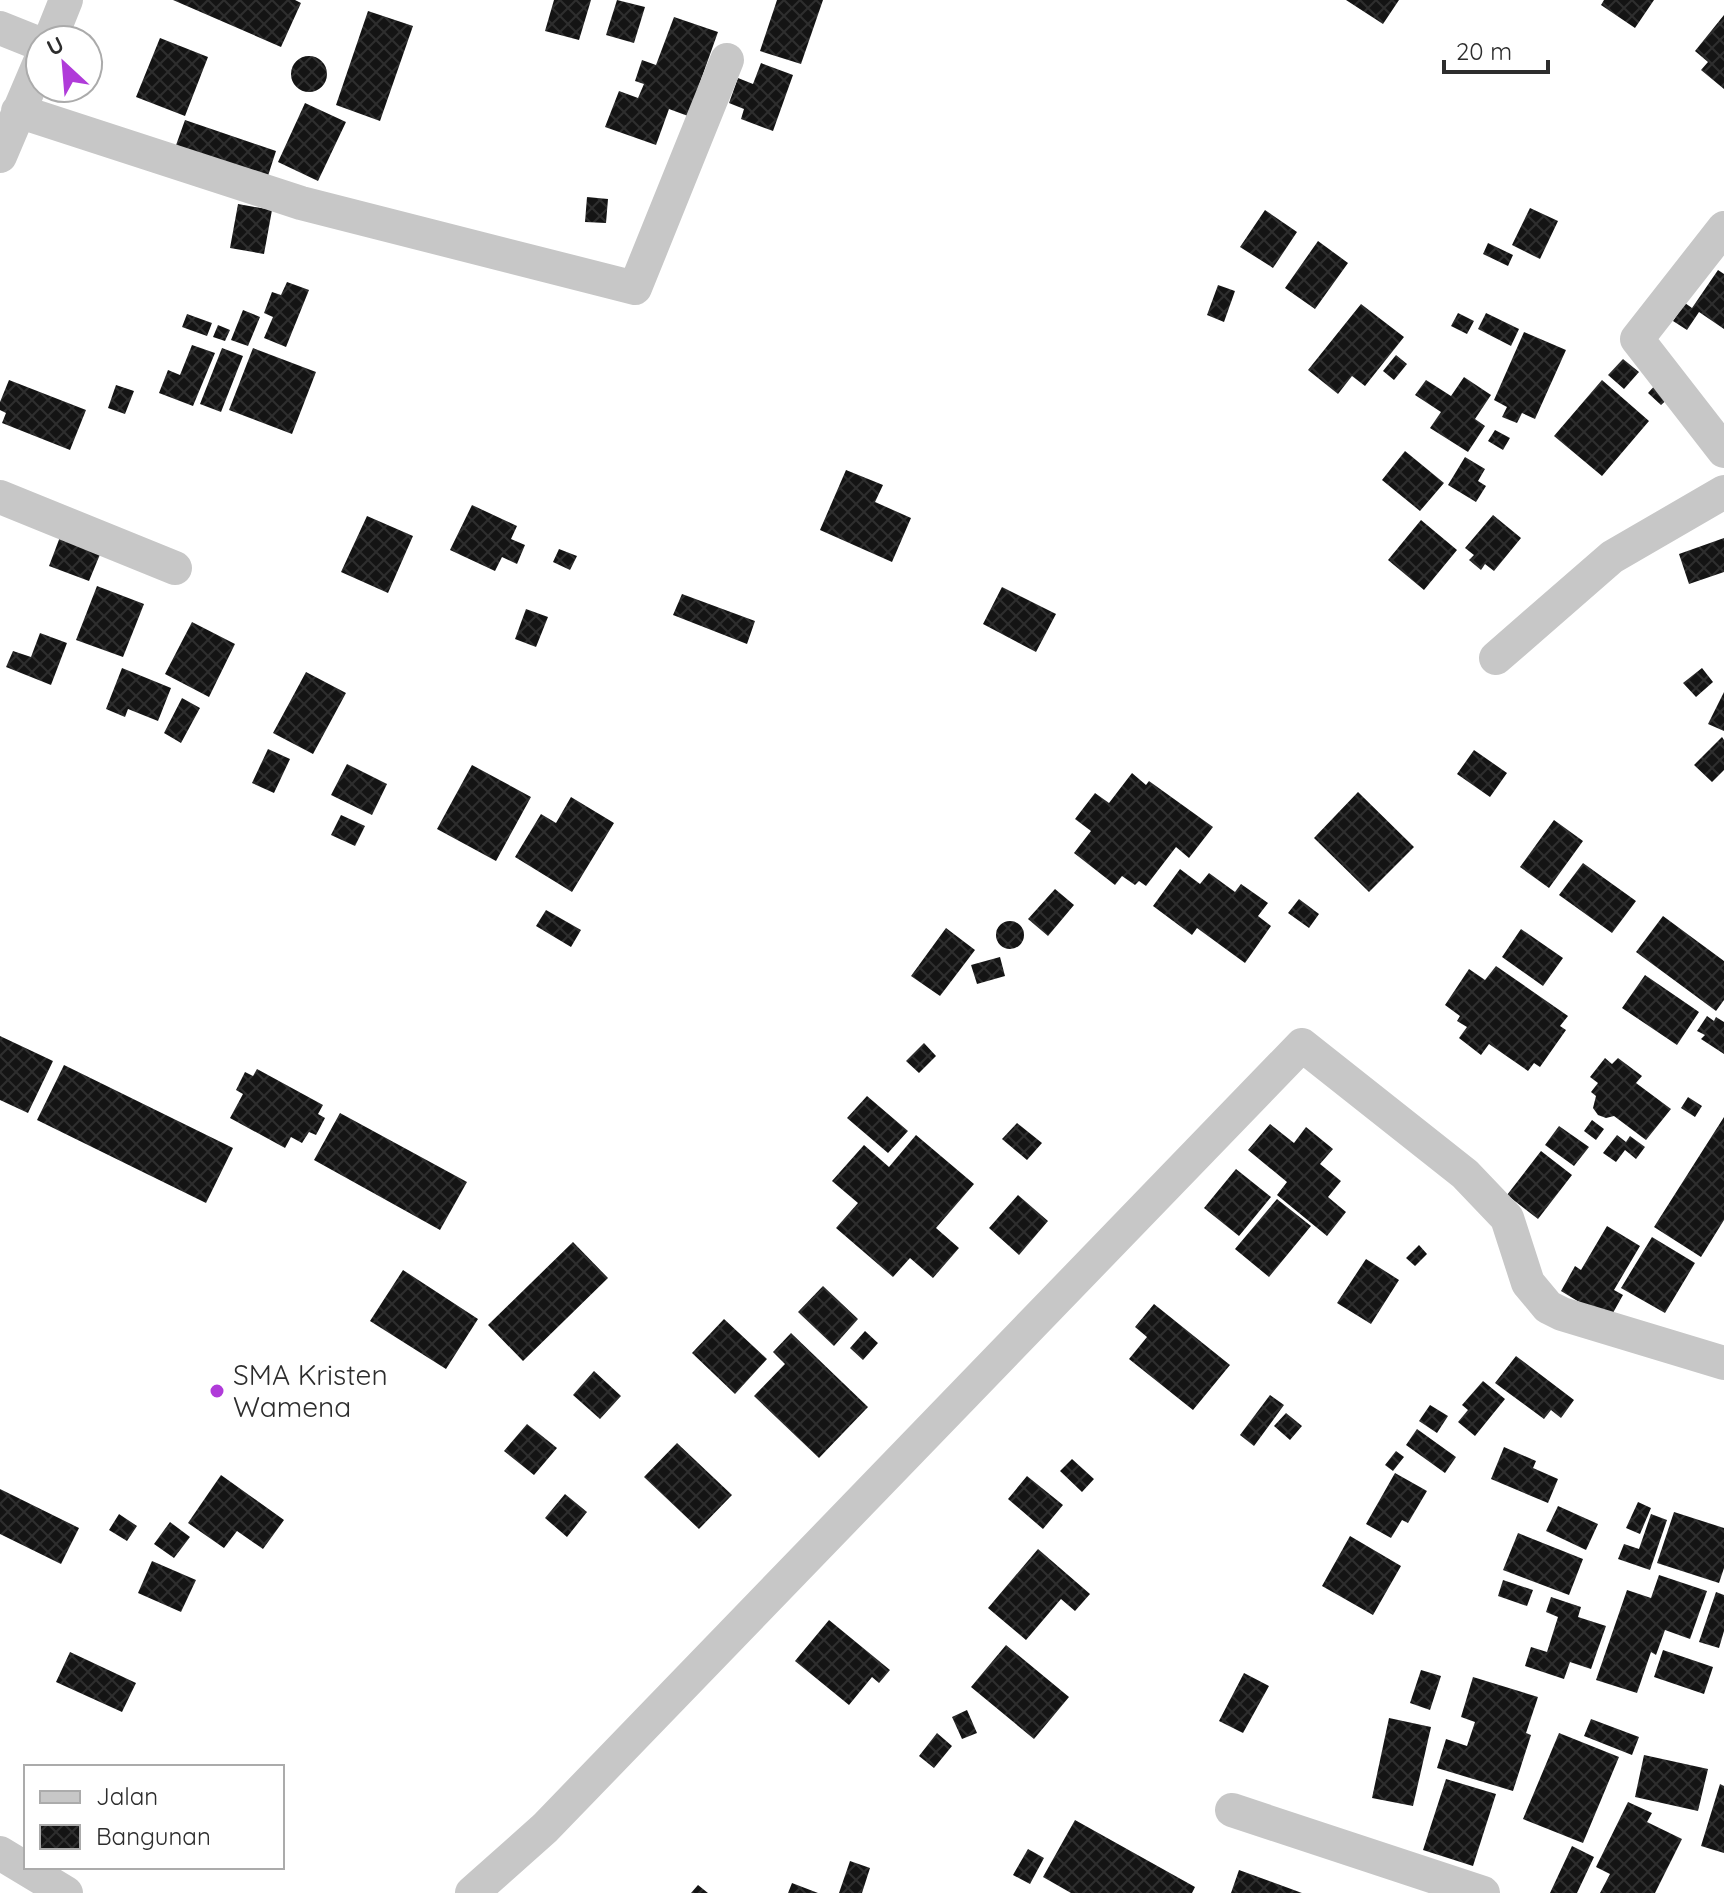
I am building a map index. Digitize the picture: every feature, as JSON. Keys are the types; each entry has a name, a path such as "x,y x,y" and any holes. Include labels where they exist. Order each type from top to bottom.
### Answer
{"street":[{"path":"56,24 66,0"},
{"path":"0,28 24,38"},
{"path":"18,111 301,203 635,288 727,60"},
{"path":"0,156 24,98"},
{"path":"1724,228 1637,339 1724,451"},
{"path":"1496,658 1612,557 1724,492"},
{"path":"0,497 175,568"},
{"path":"472,1893 545,1828 1302,1045 1465,1174 1507,1218 1528,1283 1548,1307 1562,1314 1724,1363"},
{"path":"1232,1810 1483,1893"},
{"path":"0,1853 24,1868"},
{"path":"26,1869 66,1893"}],"building":[{"path":"173,0 295,0 301,3 281,47"},
{"path":"554,0 591,0 579,40 545,31"},
{"path":"617,0 645,7 634,43 606,35"},
{"path":"777,0 823,0 801,64 760,51"},
{"path":"1346,0 1399,0 1383,24"},
{"path":"1604,0 1654,0 1635,28 1601,5"},
{"path":"368,11 413,26 380,121 336,105"},
{"path":"1724,15 1724,89 1701,70 1708,62 1695,51"},
{"path":"674,17 718,32 688,116 669,109 656,145 605,127 619,91 638,98 644,84 635,81 642,60 656,65"},
{"path":"160,38 208,57 185,116 136,97"},
{"path":"309,56 322,61 327,74 322,87 309,92 296,87 291,74 296,61"},
{"path":"761,63 793,75 773,131 741,119 744,109 729,103 738,78 753,84"},
{"path":"305,103 346,122 318,181 278,162"},
{"path":"185,120 276,151 267,179 175,148"},
{"path":"587,197 608,199 606,223 585,222"},
{"path":"238,204 272,210 264,254 230,248"},
{"path":"1530,208 1558,221 1540,259 1512,245"},
{"path":"1265,210 1297,232 1273,268 1240,247"},
{"path":"1318,241 1348,263 1315,309 1285,288"},
{"path":"1488,243 1513,255 1508,266 1483,254"},
{"path":"1718,270 1724,274 1724,329 1699,312 1687,330 1673,321 1685,303 1692,308"},
{"path":"287,282 309,290 286,347 264,338 273,317 264,313 272,292 281,295"},
{"path":"1218,285 1235,291 1224,322 1207,315"},
{"path":"1361,304 1404,337 1365,386 1352,376 1338,394 1308,370"},
{"path":"243,310 260,317 248,346 231,340"},
{"path":"1458,313 1474,321 1467,334 1451,326"},
{"path":"1486,313 1519,329 1511,346 1478,329"},
{"path":"187,314 212,323 207,336 182,327"},
{"path":"218,325 230,330 225,341 213,337"},
{"path":"1524,332 1566,350 1535,419 1522,413 1517,423 1502,417 1507,407 1494,400"},
{"path":"192,345 215,353 193,406 159,393 168,370 180,375"},
{"path":"222,348 243,356 221,412 200,404"},
{"path":"253,348 316,372 292,434 229,410"},
{"path":"1396,355 1407,364 1394,380 1383,371"},
{"path":"1623,359 1639,372 1624,389 1608,375"},
{"path":"1464,377 1491,395 1475,419 1485,426 1468,452 1430,428 1441,412 1415,395 1426,380 1451,396"},
{"path":"9,380 86,410 70,450 2,423 6,413 0,410 0,402"},
{"path":"1602,380 1649,421 1602,476 1554,436"},
{"path":"1657,383 1671,396 1661,405 1648,393"},
{"path":"116,385 134,391 125,414 108,408"},
{"path":"1495,430 1510,438 1503,450 1488,441"},
{"path":"1405,451 1444,483 1420,511 1382,480"},
{"path":"1465,457 1485,469 1478,481 1486,486 1476,502 1448,485"},
{"path":"846,470 883,485 875,502 911,518 892,562 820,530"},
{"path":"472,505 517,526 511,539 525,545 517,564 502,557 495,571 450,550"},
{"path":"1493,515 1521,538 1494,571 1485,564 1481,570 1469,560 1474,555 1465,548"},
{"path":"367,516 413,536 388,593 341,572"},
{"path":"1421,520 1457,550 1424,590 1388,560"},
{"path":"60,537 101,552 89,581 49,566"},
{"path":"1724,538 1724,572 1689,584 1679,554"},
{"path":"559,549 577,556 570,570 553,562"},
{"path":"97,586 144,604 123,657 76,640"},
{"path":"1002,587 1056,614 1036,652 983,624"},
{"path":"682,594 755,621 747,644 673,615"},
{"path":"526,609 548,617 536,647 515,639"},
{"path":"192,622 235,644 209,697 165,674"},
{"path":"40,633 67,643 51,685 6,667 13,651 31,657"},
{"path":"122,668 171,688 158,721 128,709 125,717 106,709"},
{"path":"1702,668 1713,682 1696,697 1683,683"},
{"path":"306,672 346,693 313,754 273,733"},
{"path":"1724,692 1724,731 1708,724"},
{"path":"182,698 200,708 181,743 164,733"},
{"path":"1722,737 1724,770 1712,782 1694,765"},
{"path":"268,749 290,759 274,793 252,783"},
{"path":"1474,750 1507,773 1490,797 1457,774"},
{"path":"347,764 387,784 372,815 331,795"},
{"path":"472,765 531,797 496,861 437,829"},
{"path":"1132,773 1146,785 1149,781 1213,827 1189,858 1176,847 1146,886 1139,881 1135,885 1122,876 1115,885 1074,853 1091,831 1075,819 1095,793 1109,803"},
{"path":"1358,792 1414,847 1369,892 1314,838"},
{"path":"571,797 614,823 572,892 515,857 541,814 556,823"},
{"path":"341,815 365,826 355,846 331,835"},
{"path":"1554,820 1583,841 1549,888 1520,867"},
{"path":"1583,863 1636,901 1612,933 1559,895"},
{"path":"1180,869 1200,884 1209,873 1235,892 1241,884 1268,903 1258,916 1271,926 1245,963 1197,928 1192,935 1153,906"},
{"path":"1055,889 1074,905 1048,936 1028,919"},
{"path":"1299,899 1319,914 1309,928 1288,913"},
{"path":"546,910 581,930 571,947 536,926"},
{"path":"1663,916 1724,961 1724,1000 1716,1011 1636,952"},
{"path":"1010,921 1020,925 1024,935 1020,945 1010,949 1000,945 996,935 1000,925"},
{"path":"946,928 975,950 940,996 911,976"},
{"path":"1521,929 1563,958 1543,986 1502,957"},
{"path":"1000,957 1005,976 977,984 971,965"},
{"path":"1496,966 1568,1016 1560,1026 1566,1030 1540,1067 1534,1063 1528,1071 1489,1044 1481,1055 1459,1038 1467,1027 1457,1021 1460,1016 1445,1005 1469,969 1485,980"},
{"path":"1645,975 1699,1012 1677,1045 1622,1008"},
{"path":"1707,1016 1724,1022 1724,1054 1701,1039 1705,1035 1697,1031"},
{"path":"0,1036 53,1061 28,1113 0,1100"},
{"path":"924,1043 936,1056 919,1073 906,1061"},
{"path":"1605,1058 1612,1064 1618,1058 1642,1076 1636,1083 1671,1109 1646,1140 1614,1116 1606,1118 1598,1115 1593,1108 1596,1096 1591,1092 1598,1083 1590,1077"},
{"path":"64,1065 233,1148 206,1203 37,1120"},
{"path":"257,1069 323,1105 318,1114 325,1118 316,1135 309,1132 302,1143 291,1137 285,1148 230,1118 243,1094 236,1090 245,1072 253,1076"},
{"path":"867,1096 908,1131 888,1153 847,1118"},
{"path":"1688,1097 1702,1106 1695,1117 1681,1108"},
{"path":"340,1113 467,1182 440,1230 314,1160"},
{"path":"1724,1117 1724,1220 1701,1257 1654,1227"},
{"path":"1592,1120 1604,1129 1596,1140 1584,1131"},
{"path":"1017,1123 1042,1143 1027,1160 1002,1139"},
{"path":"1270,1124 1294,1143 1306,1127 1333,1149 1320,1164 1341,1181 1328,1197 1346,1212 1327,1236 1277,1195 1287,1182 1248,1150"},
{"path":"1559,1126 1589,1147 1574,1166 1545,1145"},
{"path":"916,1135 974,1184 936,1228 959,1248 933,1278 910,1258 893,1277 836,1228 858,1203 832,1181 864,1145 889,1167"},
{"path":"1617,1135 1626,1142 1630,1136 1645,1147 1636,1159 1625,1150 1616,1162 1603,1153"},
{"path":"1541,1151 1572,1175 1538,1219 1507,1195"},
{"path":"1236,1169 1271,1197 1239,1236 1204,1208"},
{"path":"1018,1195 1048,1221 1019,1255 989,1228"},
{"path":"1277,1199 1311,1226 1269,1277 1235,1249"},
{"path":"1607,1226 1640,1246 1614,1290 1623,1295 1609,1320 1561,1291 1575,1266 1581,1270"},
{"path":"1652,1237 1695,1263 1665,1313 1621,1288"},
{"path":"573,1242 608,1278 523,1361 488,1325"},
{"path":"1419,1245 1427,1254 1415,1266 1406,1258"},
{"path":"1366,1259 1399,1280 1371,1324 1337,1303"},
{"path":"403,1270 478,1319 446,1369 370,1321"},
{"path":"823,1286 858,1319 834,1346 798,1312"},
{"path":"1154,1304 1230,1365 1193,1410 1129,1359 1147,1337 1135,1327"},
{"path":"724,1319 767,1359 735,1394 692,1353"},
{"path":"865,1331 878,1343 863,1360 850,1348"},
{"path":"791,1333 868,1407 819,1458 754,1396 785,1364 773,1352"},
{"path":"1516,1356 1574,1400 1561,1418 1551,1410 1544,1419 1495,1383"},
{"path":"594,1371 621,1396 600,1419 573,1395"},
{"path":"1483,1381 1505,1399 1475,1436 1458,1422 1468,1410 1462,1405"},
{"path":"1270,1395 1284,1405 1254,1446 1240,1435"},
{"path":"1430,1405 1448,1416 1437,1433 1419,1421"},
{"path":"1286,1413 1302,1426 1290,1440 1274,1426"},
{"path":"527,1424 557,1448 534,1475 504,1451"},
{"path":"1417,1429 1456,1457 1445,1473 1406,1445"},
{"path":"677,1443 732,1495 699,1529 644,1477"},
{"path":"1504,1447 1536,1461 1533,1468 1558,1479 1548,1503 1491,1479"},
{"path":"1396,1451 1404,1457 1393,1471 1385,1465"},
{"path":"1072,1459 1094,1479 1082,1492 1060,1471"},
{"path":"1395,1473 1427,1491 1408,1523 1402,1520 1391,1538 1366,1524"},
{"path":"221,1475 284,1520 263,1549 237,1531 224,1548 188,1523"},
{"path":"1027,1476 1063,1505 1043,1529 1008,1499"},
{"path":"0,1489 79,1528 61,1564 0,1534"},
{"path":"565,1494 587,1512 567,1537 545,1518"},
{"path":"1638,1502 1651,1508 1640,1534 1626,1528"},
{"path":"1558,1506 1598,1524 1586,1550 1546,1531"},
{"path":"1674,1512 1724,1528 1724,1568 1719,1583 1657,1563"},
{"path":"119,1514 137,1526 127,1541 109,1530"},
{"path":"1651,1514 1667,1520 1650,1570 1618,1559 1624,1544 1639,1549"},
{"path":"170,1522 190,1537 174,1558 154,1544"},
{"path":"1518,1533 1583,1559 1569,1595 1503,1570"},
{"path":"1350,1536 1401,1566 1373,1615 1322,1586"},
{"path":"1038,1549 1090,1594 1075,1611 1061,1599 1026,1640 988,1608"},
{"path":"152,1561 196,1580 181,1612 138,1593"},
{"path":"1659,1575 1707,1591 1690,1639 1665,1630 1656,1655 1651,1652 1637,1693 1596,1680 1627,1590 1651,1598"},
{"path":"1503,1580 1533,1590 1527,1606 1498,1596"},
{"path":"1716,1592 1724,1595 1724,1631 1719,1648 1699,1642"},
{"path":"1551,1597 1581,1607 1578,1617 1606,1626 1591,1669 1570,1662 1564,1679 1525,1666 1531,1647 1547,1652 1558,1617 1546,1612"},
{"path":"829,1620 890,1670 879,1683 872,1677 849,1705 795,1661"},
{"path":"1006,1645 1069,1697 1034,1739 971,1687"},
{"path":"1663,1650 1713,1667 1704,1694 1654,1677"},
{"path":"70,1652 136,1683 122,1712 56,1682"},
{"path":"1421,1670 1441,1676 1430,1710 1410,1703"},
{"path":"1244,1673 1269,1686 1243,1733 1219,1721"},
{"path":"1473,1677 1538,1697 1526,1733 1531,1735 1513,1791 1437,1768 1446,1739 1467,1746 1475,1722 1461,1717"},
{"path":"967,1710 977,1733 962,1739 952,1717"},
{"path":"1389,1718 1431,1727 1413,1806 1372,1798"},
{"path":"1591,1719 1639,1737 1632,1755 1584,1736"},
{"path":"937,1733 952,1746 934,1768 919,1756"},
{"path":"1559,1733 1619,1757 1583,1843 1523,1819"},
{"path":"1644,1755 1708,1769 1698,1811 1635,1797"},
{"path":"1446,1779 1496,1794 1473,1866 1423,1850"},
{"path":"1720,1784 1724,1786 1724,1853 1701,1846"},
{"path":"1628,1802 1652,1813 1647,1822 1682,1839 1655,1893 1600,1893 1610,1874 1596,1867"},
{"path":"1075,1820 1195,1887 1192,1893 1071,1893 1043,1877"},
{"path":"1572,1846 1594,1857 1577,1893 1550,1893"},
{"path":"1028,1849 1044,1858 1030,1884 1013,1875"},
{"path":"850,1861 870,1868 862,1893 839,1893"},
{"path":"1239,1870 1302,1893 1231,1893"},
{"path":"792,1883 818,1893 788,1893"},
{"path":"698,1885 708,1893 691,1893"}],"place":[{"name":"SMA Kristen Wamena","path":"217,1391"}]}
